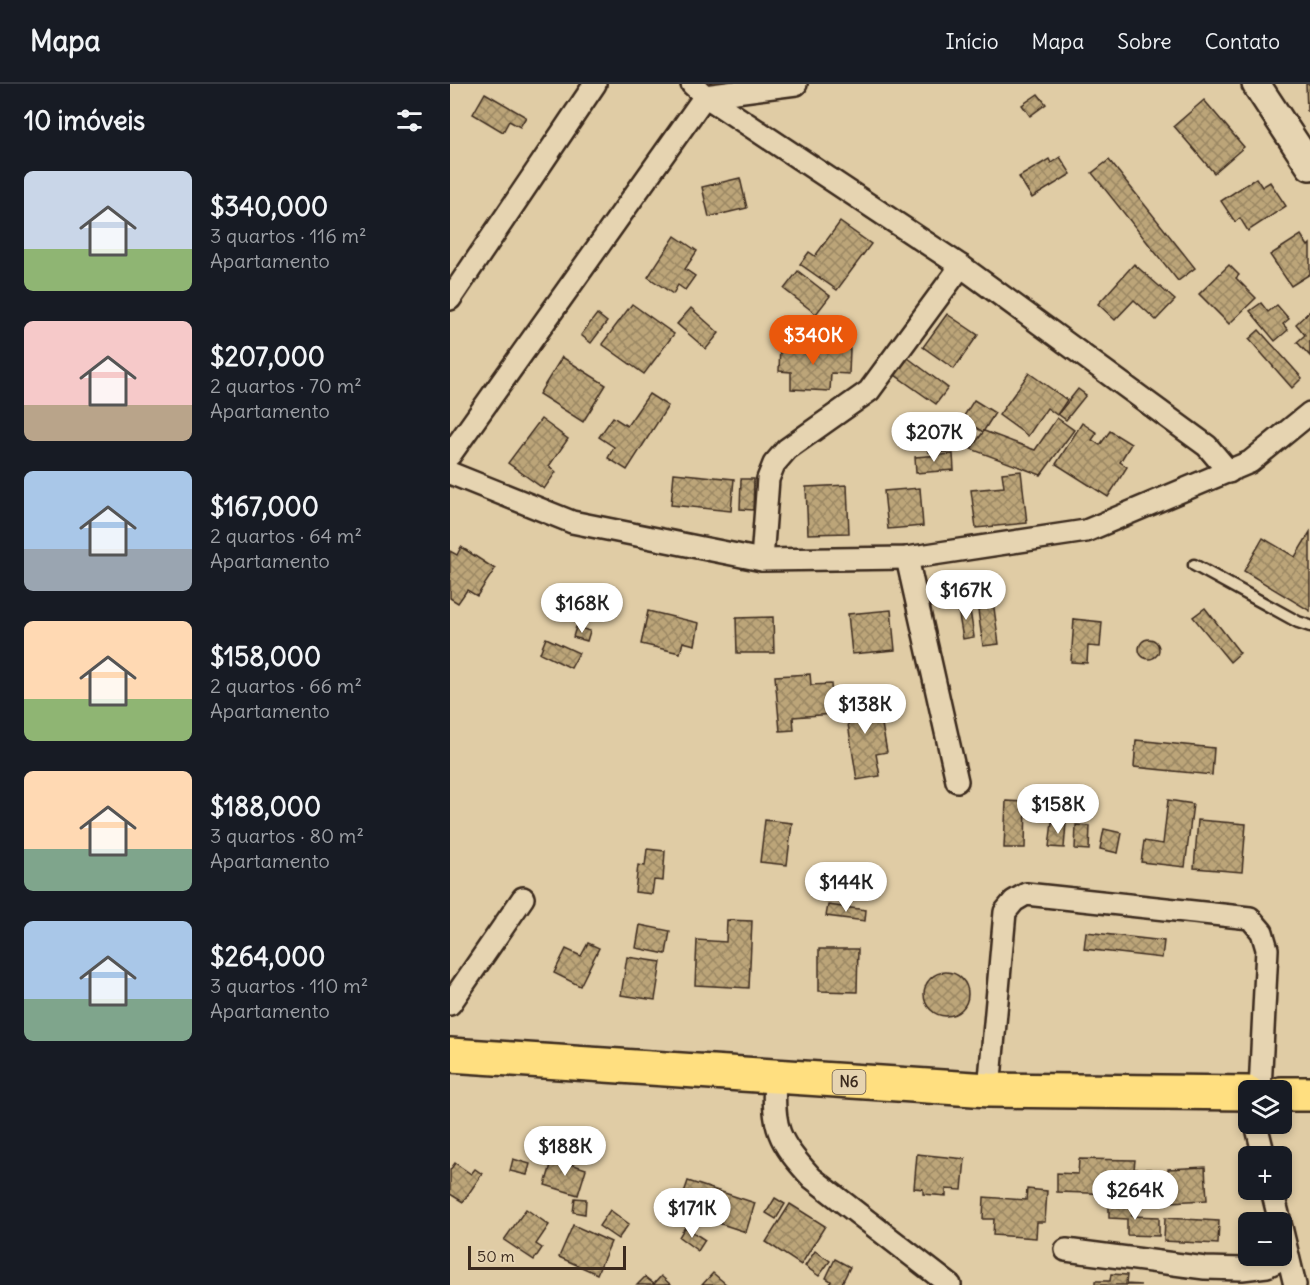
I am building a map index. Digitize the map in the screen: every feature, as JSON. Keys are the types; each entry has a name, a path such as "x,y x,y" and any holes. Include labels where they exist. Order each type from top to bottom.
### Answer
{"highway":[{"name":"N6","path":"450,1055 989,1090 1238,1093"},
{"path":"1292,1094 1310,1094"}],"street":[{"path":"450,299 595,84"},
{"path":"699,90 796,84"},
{"path":"1256,84 1310,166"},
{"path":"699,90 960,266 1207,446 1229,472"},
{"path":"450,455 699,90"},
{"path":"762,560 768,479 774,464 787,449 869,391 960,266"},
{"path":"450,473 572,522 762,560 907,558 1086,531 1250,462 1310,413"},
{"path":"907,558 957,781"},
{"path":"989,1090 1005,912 1014,901 1026,894 1250,918 1262,932 1267,949 1260,1080"},
{"path":"450,1004 524,898"},
{"path":"775,1077 774,1098 778,1132 795,1158 812,1178 950,1285"},
{"path":"1066,1250 1205,1268 1242,1269 1267,1266"},
{"path":"1290,1266 1295,1285"}],"lane":[{"path":"1194,565 1310,626"}],"building":[{"path":"1306,84 1310,84 1310,111 1307,111"},
{"path":"485,93 526,117 520,127 509,121 503,132 473,114"},
{"path":"1038,94 1046,104 1030,116 1022,105"},
{"path":"1204,100 1244,147 1214,173 1174,126"},
{"path":"1060,157 1071,174 1032,198 1019,177 1049,159 1051,163"},
{"path":"1109,160 1195,268 1178,281 1092,173"},
{"path":"740,178 747,208 709,217 702,187"},
{"path":"1256,178 1262,187 1270,182 1286,206 1248,231 1240,218 1235,222 1221,201"},
{"path":"840,222 871,244 837,290 800,264 809,252 815,256"},
{"path":"1301,235 1308,246 1310,244 1310,274 1291,286 1270,255"},
{"path":"675,236 697,251 685,269 695,276 685,290 678,285 673,294 648,277"},
{"path":"1134,264 1175,300 1156,320 1134,300 1115,320 1098,304"},
{"path":"1229,265 1239,275 1236,278 1256,298 1229,324 1199,294"},
{"path":"798,271 830,296 816,314 784,289"},
{"path":"1261,303 1268,312 1277,305 1289,319 1283,324 1288,330 1275,341 1250,311"},
{"path":"632,304 674,334 644,374 602,344"},
{"path":"691,308 719,333 706,349 677,324"},
{"path":"1310,311 1310,356 1297,342 1305,335 1296,324"},
{"path":"597,314 607,322 591,343 581,335"},
{"path":"947,314 978,335 954,369 923,347"},
{"path":"1259,330 1302,378 1292,388 1249,339"},
{"path":"780,345 850,349 849,374 831,373 830,391 791,389 791,372 779,371"},
{"path":"562,357 606,385 583,422 539,394"},
{"path":"908,358 948,388 936,404 895,375"},
{"path":"1029,373 1067,400 1057,415 1047,408 1028,436 999,415"},
{"path":"1078,389 1086,395 1066,420 1058,414"},
{"path":"649,394 668,406 627,470 608,458 614,447 599,437 613,417 627,426"},
{"path":"974,400 995,413 983,432 962,419"},
{"path":"1057,418 1074,430 1041,475 971,449 984,431 1035,450"},
{"path":"541,419 568,439 549,466 556,472 544,489 508,463"},
{"path":"1082,423 1097,433 1092,440 1100,445 1110,431 1131,444 1120,462 1127,467 1108,497 1056,464"},
{"path":"928,440 949,441 949,452 928,452"},
{"path":"953,454 954,470 916,473 915,457"},
{"path":"1021,471 1027,523 976,528 971,490 1004,487 1002,473"},
{"path":"674,473 734,479 731,511 671,505"},
{"path":"741,479 754,479 753,510 740,509"},
{"path":"847,485 849,533 808,534 806,487"},
{"path":"920,488 923,526 888,529 884,491"},
{"path":"1310,532 1310,611 1244,571 1263,538 1295,557"},
{"path":"461,547 495,569 477,596 467,590 458,603 450,598 450,551 457,555"},
{"path":"562,588 574,589 572,605 560,604"},
{"path":"993,601 999,644 983,646 977,603"},
{"path":"969,603 974,637 963,639 957,604"},
{"path":"1205,608 1240,653 1230,662 1193,617"},
{"path":"891,610 895,650 852,654 848,614"},
{"path":"648,611 699,623 695,645 683,642 680,653 641,644"},
{"path":"773,617 774,653 737,653 736,618"},
{"path":"1074,619 1102,622 1100,647 1088,646 1087,663 1071,662"},
{"path":"576,627 590,631 587,641 573,637"},
{"path":"546,638 579,653 571,668 540,653"},
{"path":"1149,639 1156,642 1159,649 1156,656 1149,659 1142,656 1139,649 1142,642"},
{"path":"810,674 811,685 831,684 834,714 793,717 794,730 780,731 775,676"},
{"path":"858,691 860,705 878,702 887,752 876,754 880,776 857,780 843,693"},
{"path":"1136,740 1214,748 1212,775 1134,767"},
{"path":"1168,800 1193,804 1185,867 1141,862 1144,841 1163,844"},
{"path":"1006,801 1026,802 1025,848 1004,848"},
{"path":"765,820 792,823 787,865 760,862"},
{"path":"1198,820 1246,824 1242,872 1194,868"},
{"path":"1052,822 1066,823 1064,848 1049,847"},
{"path":"1076,825 1090,826 1089,850 1075,849"},
{"path":"1104,829 1122,833 1118,853 1100,849"},
{"path":"647,849 665,851 663,881 654,880 652,894 635,892 638,865 645,866"},
{"path":"828,905 866,910 865,921 826,916"},
{"path":"727,920 752,921 749,988 695,985 697,940 726,942"},
{"path":"640,925 670,931 666,954 636,948"},
{"path":"1086,932 1164,941 1162,958 1084,949"},
{"path":"588,943 599,948 580,986 554,973 566,949 581,956"},
{"path":"819,949 858,949 857,992 819,991"},
{"path":"627,957 661,962 655,1000 621,995"},
{"path":"946,972 955,973 962,978 967,985 967,1003 962,1010 955,1015 946,1016 937,1015 930,1010 925,1003 924,994 925,985 930,978 937,973"},
{"path":"551,1129 565,1131 563,1144 550,1142"},
{"path":"917,1154 965,1159 962,1190 946,1189 946,1196 923,1194 923,1189 914,1188"},
{"path":"553,1158 586,1169 578,1195 545,1185"},
{"path":"513,1159 530,1164 527,1175 510,1171"},
{"path":"1079,1159 1135,1160 1134,1169 1151,1169 1150,1195 1057,1192 1057,1173 1078,1174"},
{"path":"455,1163 471,1174 475,1169 482,1174 463,1202 450,1194 450,1170"},
{"path":"1205,1167 1207,1200 1170,1202 1168,1169"},
{"path":"688,1181 755,1203 746,1232 678,1210"},
{"path":"1027,1189 1047,1191 1045,1222 1037,1222 1036,1238 993,1235 994,1219 983,1219 984,1197 1026,1200"},
{"path":"575,1198 586,1199 585,1214 573,1212"},
{"path":"775,1198 785,1204 776,1219 766,1213"},
{"path":"790,1204 825,1226 801,1265 766,1242"},
{"path":"1109,1204 1132,1205 1132,1216 1159,1217 1159,1236 1127,1235 1127,1219 1109,1218"},
{"path":"526,1209 549,1225 536,1244 542,1248 534,1260 504,1240"},
{"path":"610,1210 629,1224 618,1239 599,1226"},
{"path":"1165,1218 1219,1221 1218,1244 1164,1241"},
{"path":"573,1225 611,1242 597,1274 559,1257"},
{"path":"685,1227 705,1240 698,1251 679,1237"},
{"path":"815,1251 830,1261 819,1276 805,1266"},
{"path":"835,1259 850,1267 841,1285 830,1285 831,1281 826,1278"},
{"path":"713,1273 727,1285 702,1285"},
{"path":"1111,1274 1127,1275 1126,1284 1141,1285 1095,1285 1095,1281 1110,1281"},
{"path":"661,1276 671,1285 637,1285 645,1277 654,1284"}]}
